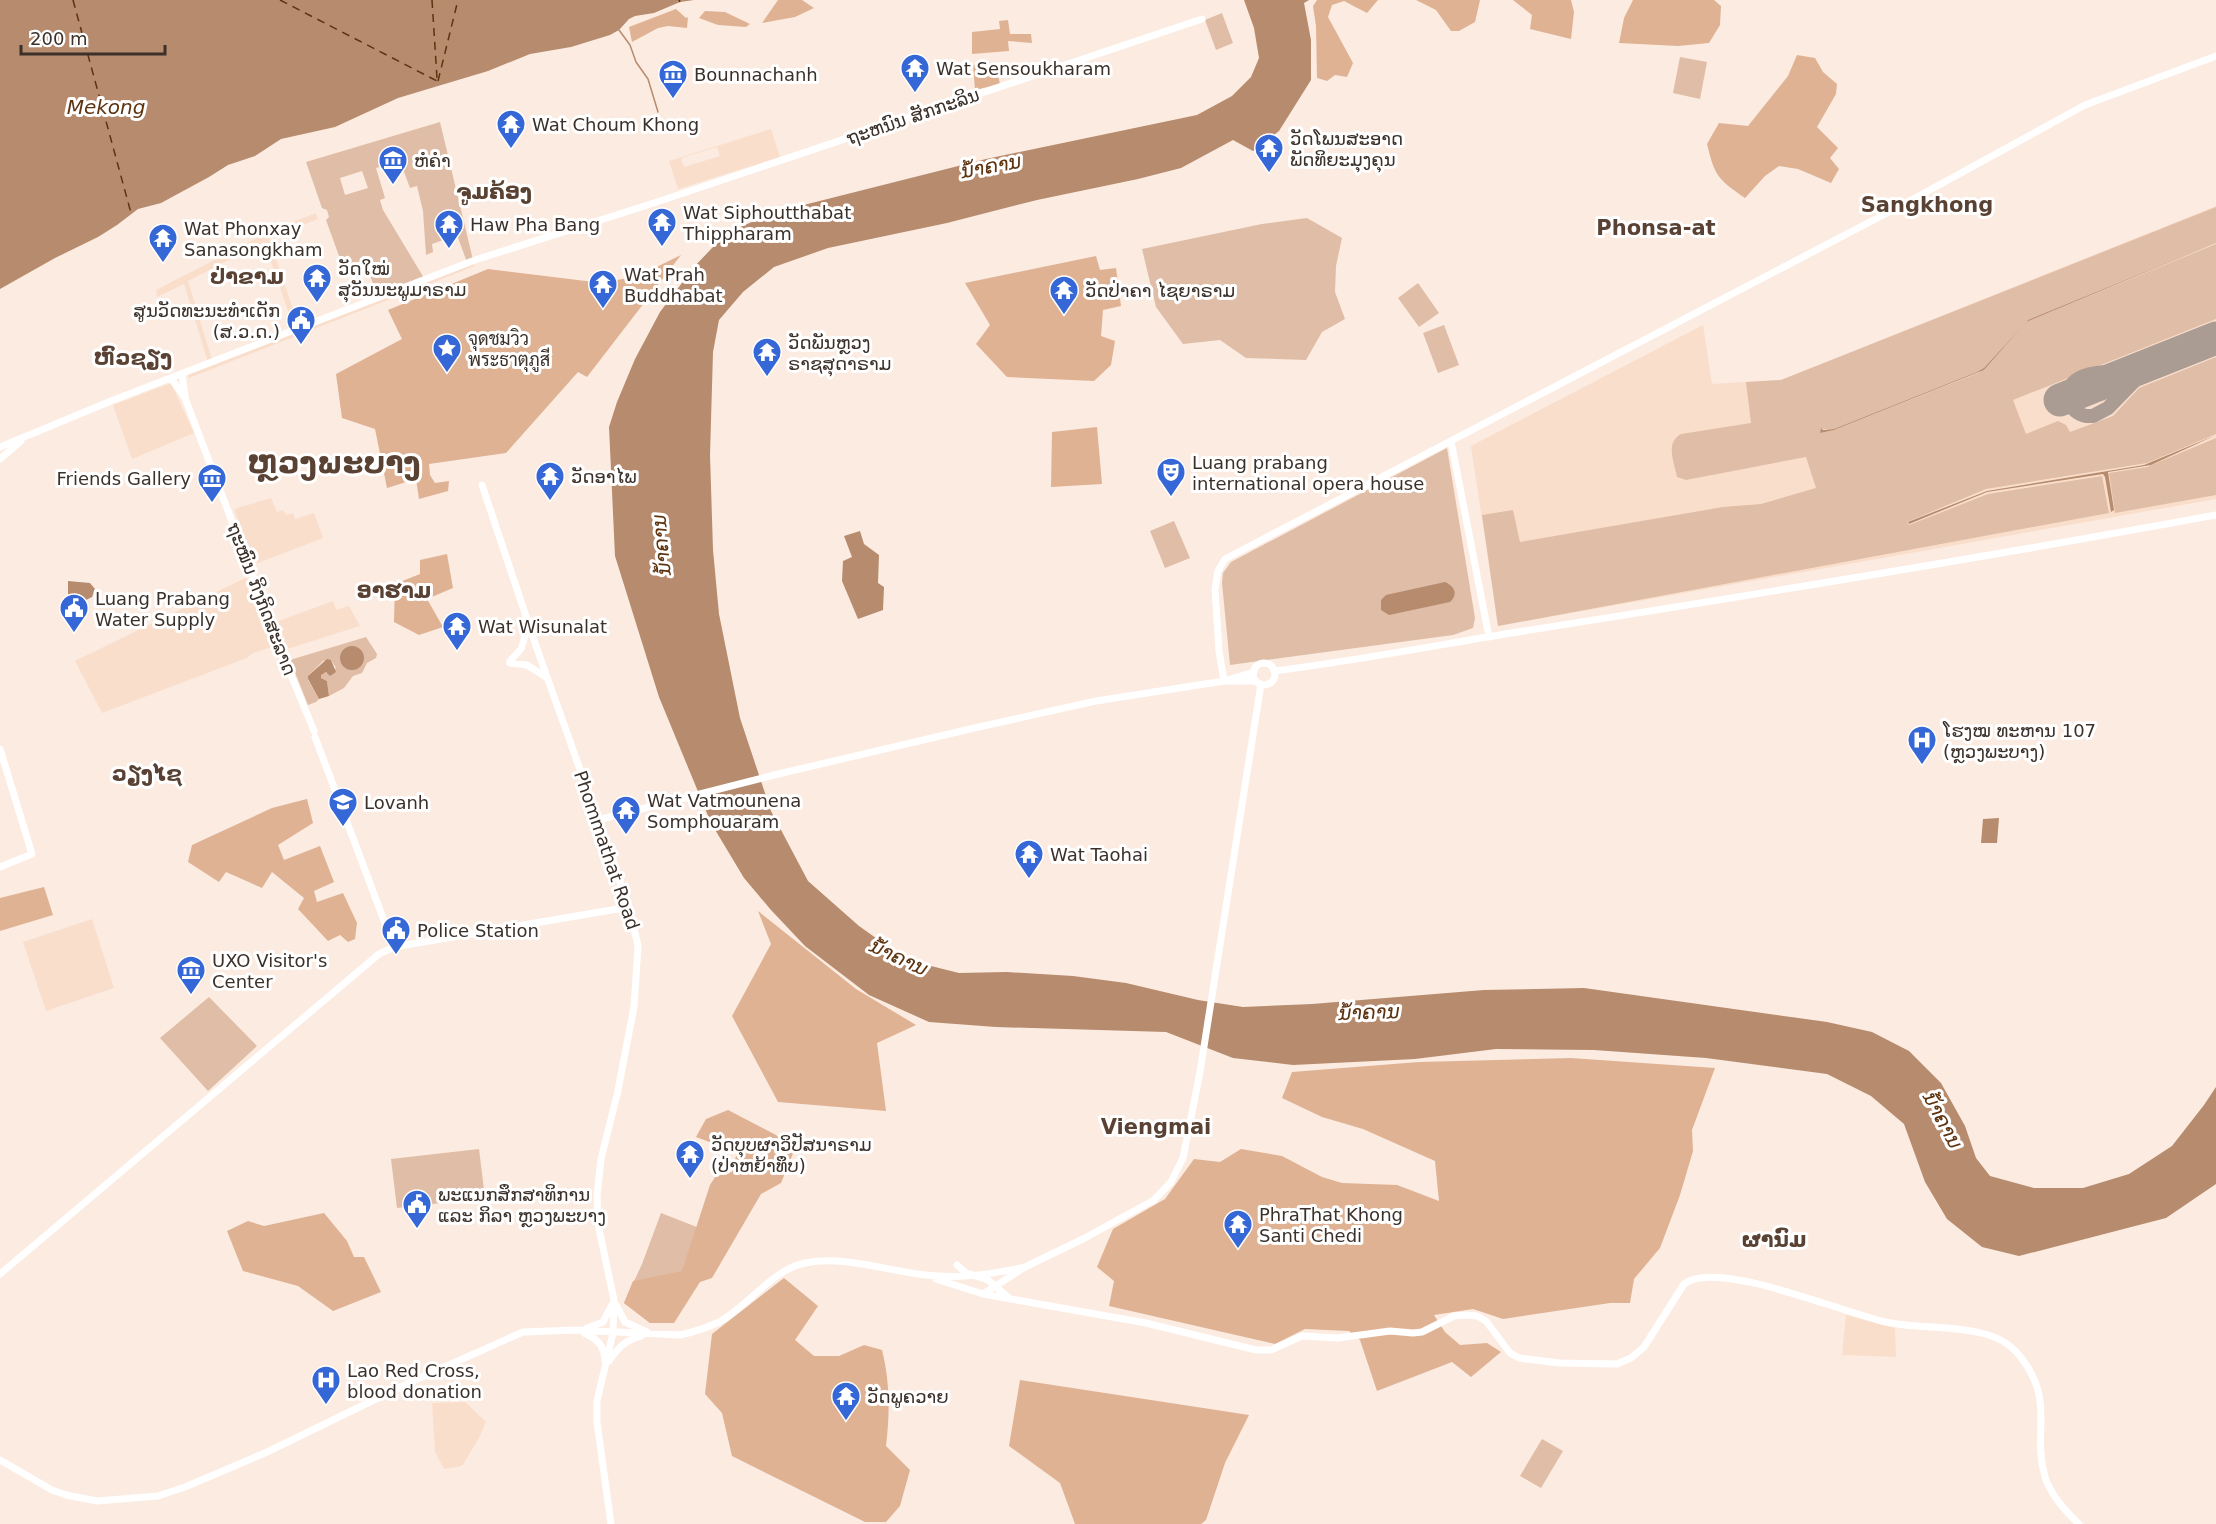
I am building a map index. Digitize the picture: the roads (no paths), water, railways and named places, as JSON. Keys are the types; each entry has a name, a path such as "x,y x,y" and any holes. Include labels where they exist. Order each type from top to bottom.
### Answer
{"street":[{"name":"ຖະຫນົນ ສັກກະລິນ","path":"0,447 476,260 657,202 1202,19"},
{"path":"1221,681 1215,581 1225,559 1888,213 2085,105 2216,56"},
{"path":"177,376 185,398"},
{"path":"177,376 185,398"},
{"name":"ຖະໜົນ ກິງກິດສະລາດ","path":"185,398 315,734 394,947"},
{"path":"0,459 25,437"},
{"path":"1451,441 1489,637"},
{"name":"Phommathat Road","path":"482,485 528,625 629,907 638,946 634,1007 617,1095 600,1159 597,1196 598,1224 614,1300 613,1333 597,1401 597,1422 611,1524"},
{"path":"1274,671 2033,549 2216,515"},
{"path":"528,625 521,649 510,662 527,664 548,679"},
{"path":"598,820 774,775 1062,708 1221,681 1254,672 1257,666 1263,663 1271,666 1274,671 1271,682 1221,681"},
{"path":"983,1294 1025,1267 1155,1200 1171,1182 1186,1149 1200,1072 1259,683 1254,672"},
{"path":"0,749 32,854 0,867"},
{"path":"0,1274 108,1185 365,964 394,947 629,907"},
{"path":"576,1330 680,1335 719,1322 784,1272 803,1263 826,1260 927,1275 957,1277 1025,1267"},
{"path":"957,1265 962,1271 988,1280 1010,1299"},
{"path":"927,1275 973,1292 1146,1323 1256,1350 1271,1350 1293,1338 1302,1336 1338,1338 1390,1331 1413,1334 1454,1316 1476,1316 1486,1321 1510,1353 1519,1358 1559,1363 1607,1365 1624,1362 1644,1347 1684,1284 1690,1280 1702,1278 1749,1282 1785,1290 1884,1322 1969,1330 2008,1344 2028,1367 2040,1391 2041,1454 2045,1477 2064,1510 2079,1524"},
{"path":"957,1277 963,1286 973,1292"},
{"path":"0,1460 52,1490 66,1495 97,1501 158,1496 266,1453 413,1381 523,1332 592,1328 603,1322 614,1300"},
{"path":"614,1300 618,1312 626,1322 652,1334"},
{"path":"576,1330 599,1341 604,1351 605,1367"},
{"path":"605,1367 616,1350 626,1341 652,1334"}],"water":[{"name":"Mekong","path":"0,0 694,0 680,2 654,13 635,16 610,35 571,47 530,54 488,71 398,98 335,127 281,139 255,156 228,165 161,203 138,209 98,237 0,289"},
{"name":"ນ້ຳຄານ","path":"1244,0 1309,0 1304,3 1311,40 1311,80 1279,131 1253,151 1233,140 1181,168 947,223 828,248 774,267 743,292 719,320 713,352 710,455 713,550 719,614 740,718 771,811 808,881 859,926 907,960 959,973 1007,972 1073,976 1126,983 1198,1000 1243,1007 1312,1004 1484,990 1584,988 1827,1022 1872,1032 1909,1051 1941,1083 1965,1126 1976,1158 1990,1176 2034,1188 2083,1188 2129,1174 2172,1146 2216,1087 2216,1184 2166,1218 2019,1256 1982,1247 1947,1219 1925,1182 1904,1124 1871,1096 1827,1074 1706,1058 1594,1050 1496,1049 1415,1059 1293,1065 1233,1058 1166,1032 996,1027 929,1022 869,995 805,946 744,878 711,823 659,697 615,556 609,427 635,359 660,312 694,267 713,247 736,229 772,213 986,159 1197,115 1232,96 1251,77 1259,58 1254,28"},
{"path":"2216,243 2026,322 2028,320"},
{"path":"2023,326 1984,370 1834,430 1820,433 1821,428 1823,430 1834,429 1977,372 1984,368"},
{"path":"2216,435 2151,465 2108,472 2114,510 2111,512 2103,474 1987,492 1909,524 1908,522 1987,491 2144,465"},
{"path":"860,531 864,544 879,555 878,583 884,587 883,610 858,619 842,581 843,561 852,557 844,536"},
{"path":"68,581 90,583 95,589 92,597 84,601 70,599"},
{"path":"1445,582 1455,593 1450,602 1389,615 1381,610 1381,600 1386,595"},
{"path":"352,646 361,649 364,658 361,667 352,670 343,667 340,658 343,649"},
{"path":"327,659 331,660 336,672 330,676 326,672 321,675 321,678 327,681 329,696 319,699 308,676"},
{"path":"1999,818 1997,843 1981,843 1983,819"}],"waterway":[{"path":"619,30 630,45 636,62 648,79 658,112"}],"place":[{"name":"Wat Sensoukharam","path":"915,94"},
{"name":"Bounnachanh","path":"673,100"},
{"name":"Wat Choum Khong","path":"511,150"},
{"name":"ວັດໂພນສະອາດ ພັດທິຍະມຸງຄຸນ","path":"1269,174"},
{"name":"ຫໍຄຳ","path":"393,186"},
{"name":"Wat Siphoutthabat Thippharam","path":"662,248"},
{"name":"Haw Pha Bang","path":"449,250"},
{"name":"Wat Phonxay Sanasongkham","path":"163,264"},
{"name":"ວັດໃໝ່ ສຸວັນນະພູມາຣາມ","path":"317,304"},
{"name":"Wat Prah Buddhabat","path":"603,310"},
{"name":"ວັດປ່າຄາ ໄຊຍາຣາມ","path":"1064,316"},
{"name":"ສູນວັດທະນະທຳເດັກ (ສ.ວ.ດ.)","path":"301,346"},
{"name":"จุดชมวิว พระธาตุภูสี","path":"447,374"},
{"name":"ວັດພັນຫຼວງ ຣາຊສຸດາຣາມ","path":"767,378"},
{"name":"Luang prabang international opera house","path":"1171,498"},
{"name":"ວັດອາໄພ","path":"550,502"},
{"name":"Friends Gallery","path":"212,504"},
{"name":"Luang Prabang Water Supply","path":"74,634"},
{"name":"Wat Wisunalat","path":"457,652"},
{"name":"ໂຮງໝ ທະຫານ 107 (ຫຼວງພະບາງ)","path":"1922,766"},
{"name":"Lovanh","path":"343,828"},
{"name":"Wat Vatmounena Somphouaram","path":"626,836"},
{"name":"Wat Taohai","path":"1029,880"},
{"name":"Police Station","path":"396,956"},
{"name":"UXO Visitor's Center","path":"191,996"},
{"name":"ວັດບຸບຜາວິປັສນາຣາມ (ປ່າຫຍ້າທຶບ)","path":"690,1180"},
{"name":"ພະແນກສຶກສາທິການ ແລະ ກິລາ ຫຼວງພະບາງ","path":"417,1230"},
{"name":"PhraThat Khong Santi Chedi","path":"1238,1250"},
{"name":"Lao Red Cross, blood donation","path":"326,1406"},
{"name":"ວັດພູຄວາຍ","path":"846,1422"}],"district":[{"name":"ຈູມຄ້ອງ","path":"494,192"},
{"name":"Sangkhong","path":"1927,205"},
{"name":"Phonsa-at","path":"1656,228"},
{"name":"ປ່າຂາມ","path":"247,277"},
{"name":"ຫົວຊຽງ","path":"133,358"},
{"name":"ຫຼວງພະບາງ","path":"334,462"},
{"name":"ອາຮາມ","path":"394,591"},
{"name":"ວຽງໄຊ","path":"147,774"},
{"name":"Viengmai","path":"1156,1127"},
{"name":"ຜານົມ","path":"1774,1240"}]}
